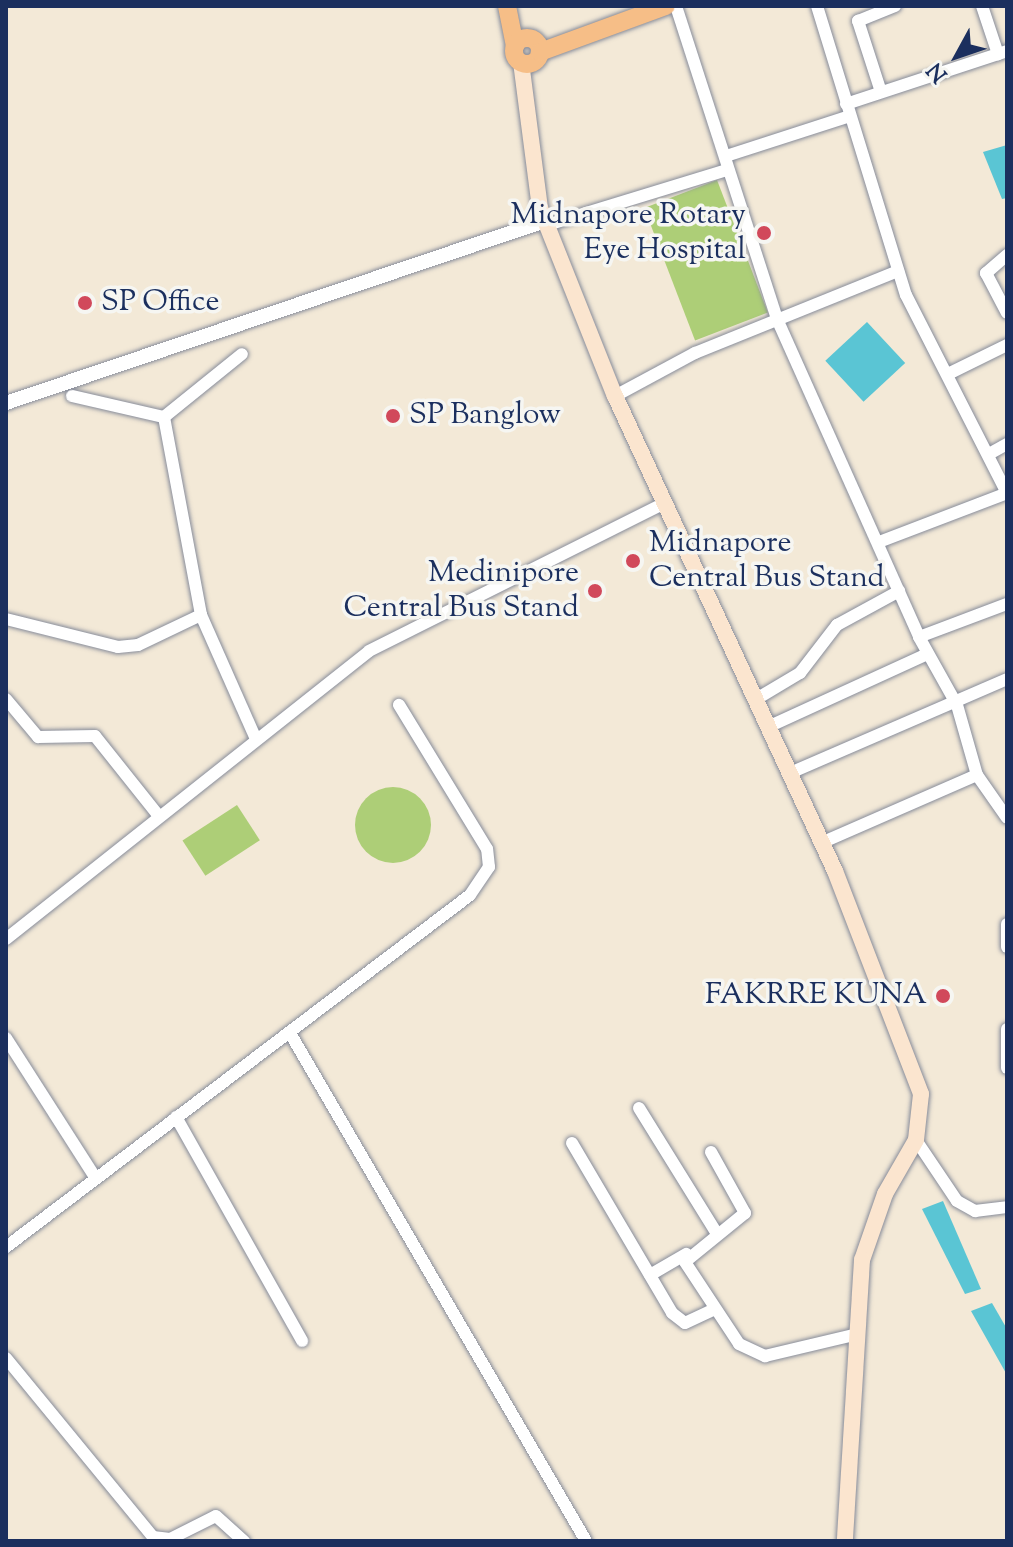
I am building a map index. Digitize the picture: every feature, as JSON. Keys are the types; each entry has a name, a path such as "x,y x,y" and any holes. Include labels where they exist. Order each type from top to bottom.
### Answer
{"main road":[{"path":"507,6 526,47"},
{"path":"517,6 526,47 529,163 546,223 615,396 758,698 821,843 921,1094 916,1140 872,1227 854,1335 845,1541"},
{"path":"526,47 578,34 640,10 666,6"}],"street":[{"path":"676,6 777,319 919,637 957,705 977,775 1007,818"},
{"path":"817,6 898,271 1007,493 879,542"},
{"path":"881,92 858,21 895,6"},
{"path":"726,156 848,110 881,92 1003,53 982,6"},
{"path":"6,403 546,223 727,170"},
{"path":"1007,255 986,273 1007,313"},
{"path":"615,396 777,319 898,271"},
{"path":"948,374 1007,345"},
{"path":"164,417 242,354"},
{"path":"72,396 164,417"},
{"path":"164,417 201,615 255,737"},
{"path":"989,454 1007,444"},
{"path":"6,939 255,737 369,651 664,503"},
{"path":"758,698 800,673 837,625 899,591"},
{"path":"919,637 1007,604"},
{"path":"6,619 118,647 138,645 201,615"},
{"path":"770,726 927,654"},
{"path":"790,773 957,705 1007,679"},
{"path":"6,699 38,737 95,736 158,815"},
{"path":"6,1247 95,1177 403,952 470,895 489,867 467,810 399,705"},
{"path":"821,843 977,775"},
{"path":"1007,924 1007,947"},
{"path":"1007,1029 1007,1068"},
{"path":"290,1033 586,1541"},
{"path":"6,1038 95,1177"},
{"path":"639,1108 717,1234"},
{"path":"176,1117 302,1341"},
{"path":"916,1140 957,1201 975,1211 1007,1207"},
{"path":"572,1143 678,1320 693,1322 715,1309"},
{"path":"650,1275 745,1213 711,1152"},
{"path":"686,1254 715,1309 754,1354 854,1335"},
{"path":"6,1358 152,1539 170,1539 216,1516 244,1541"}],"green space":[{"path":"717,180 768,313 695,341 644,208"},
{"path":"393,787 407,790 420,798 428,811 431,825 428,839 420,852 407,860 393,863 379,860 366,852 358,839 355,825 358,811 366,798 379,790"},
{"path":"237,805 260,840 205,876 182,840"}],"water":[{"path":"1007,145 1007,198 1002,199 983,152"},
{"path":"867,322 905,363 864,402 825,361"},
{"path":"943,1201 981,1289 965,1294 922,1209"},
{"path":"992,1303 1007,1329 1007,1375 971,1311"}],"place":[{"name":"Midnapore Rotary Eye Hospital","path":"764,233"},
{"name":"SP Office","path":"85,303"},
{"name":"SP Banglow","path":"393,416"},
{"name":"Midnapore Central Bus Stand","path":"633,561"},
{"name":"Medinipore Central Bus Stand","path":"595,591"},
{"name":"FAKRRE KUNA","path":"943,996"}]}
